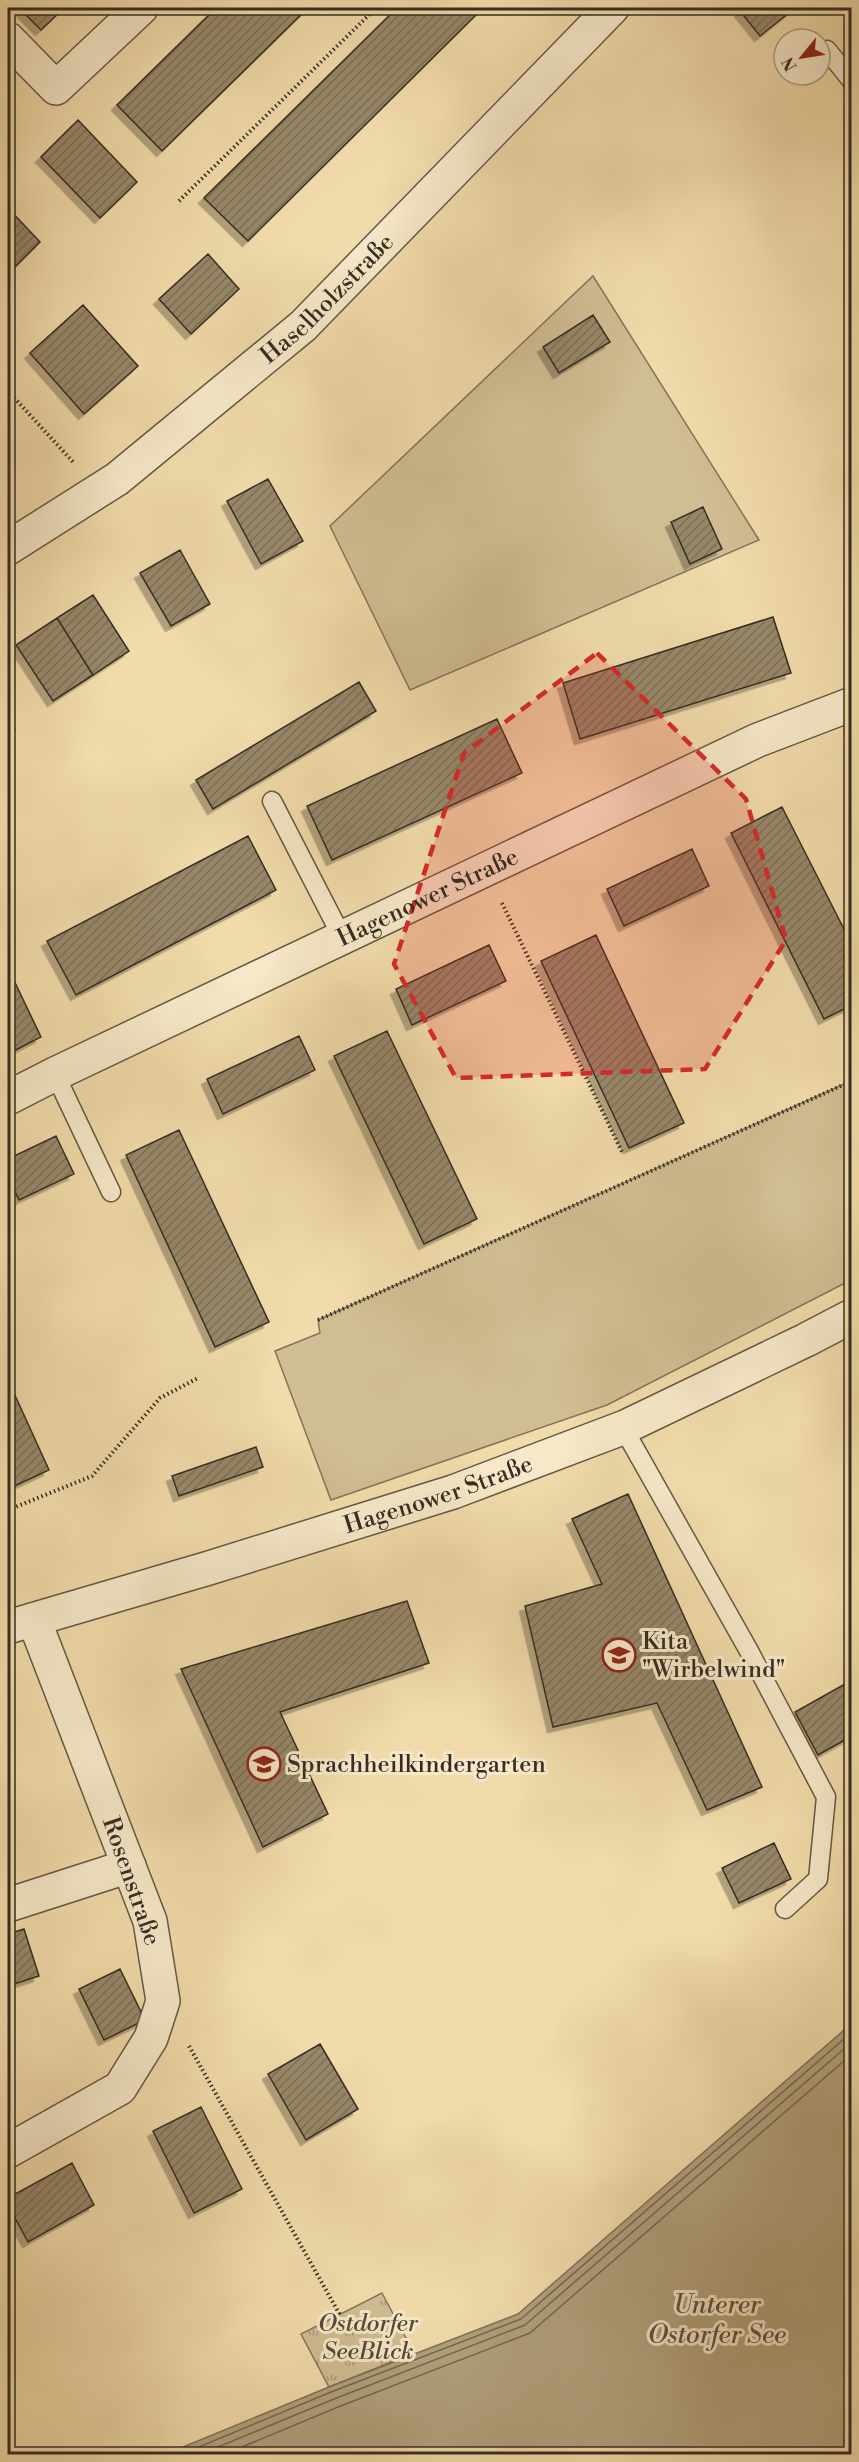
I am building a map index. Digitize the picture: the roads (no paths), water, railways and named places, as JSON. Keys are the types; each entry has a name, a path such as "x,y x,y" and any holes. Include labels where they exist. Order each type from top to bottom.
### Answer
{"street":[{"path":"8,39 56,88 141,8"},
{"name":"Haselholzstraße","path":"8,548 117,479 303,326 612,8"},
{"name":"Hagenower Straße","path":"8,1098 758,740 852,704"},
{"name":"Hagenower Straße","path":"21,1624 453,1492 625,1427 852,1316"},
{"name":"Rosenstraße","path":"8,2151 120,2088 152,2038 163,2001 150,1921 129,1866 21,1624"},
{"path":"8,1905 129,1866"}],"lane":[{"path":"832,56 852,81"},
{"path":"272,801 342,937"},
{"path":"55,1074 111,1192"},
{"path":"625,1427 630,1440 749,1651 826,1797 818,1879 785,1909"}],"water":[{"name":"Unterer Ostorfer See","path":"851,2024 851,2454 166,2454 329,2387 518,2314"}],"place":[{"name":"Kita \"Wirbelwind\"","path":"619,1655"},
{"name":"Sprachheilkindergarten","path":"264,1764"}],"park label":[{"name":"Ostdorfer SeeBlick","path":"368,2337"}]}
